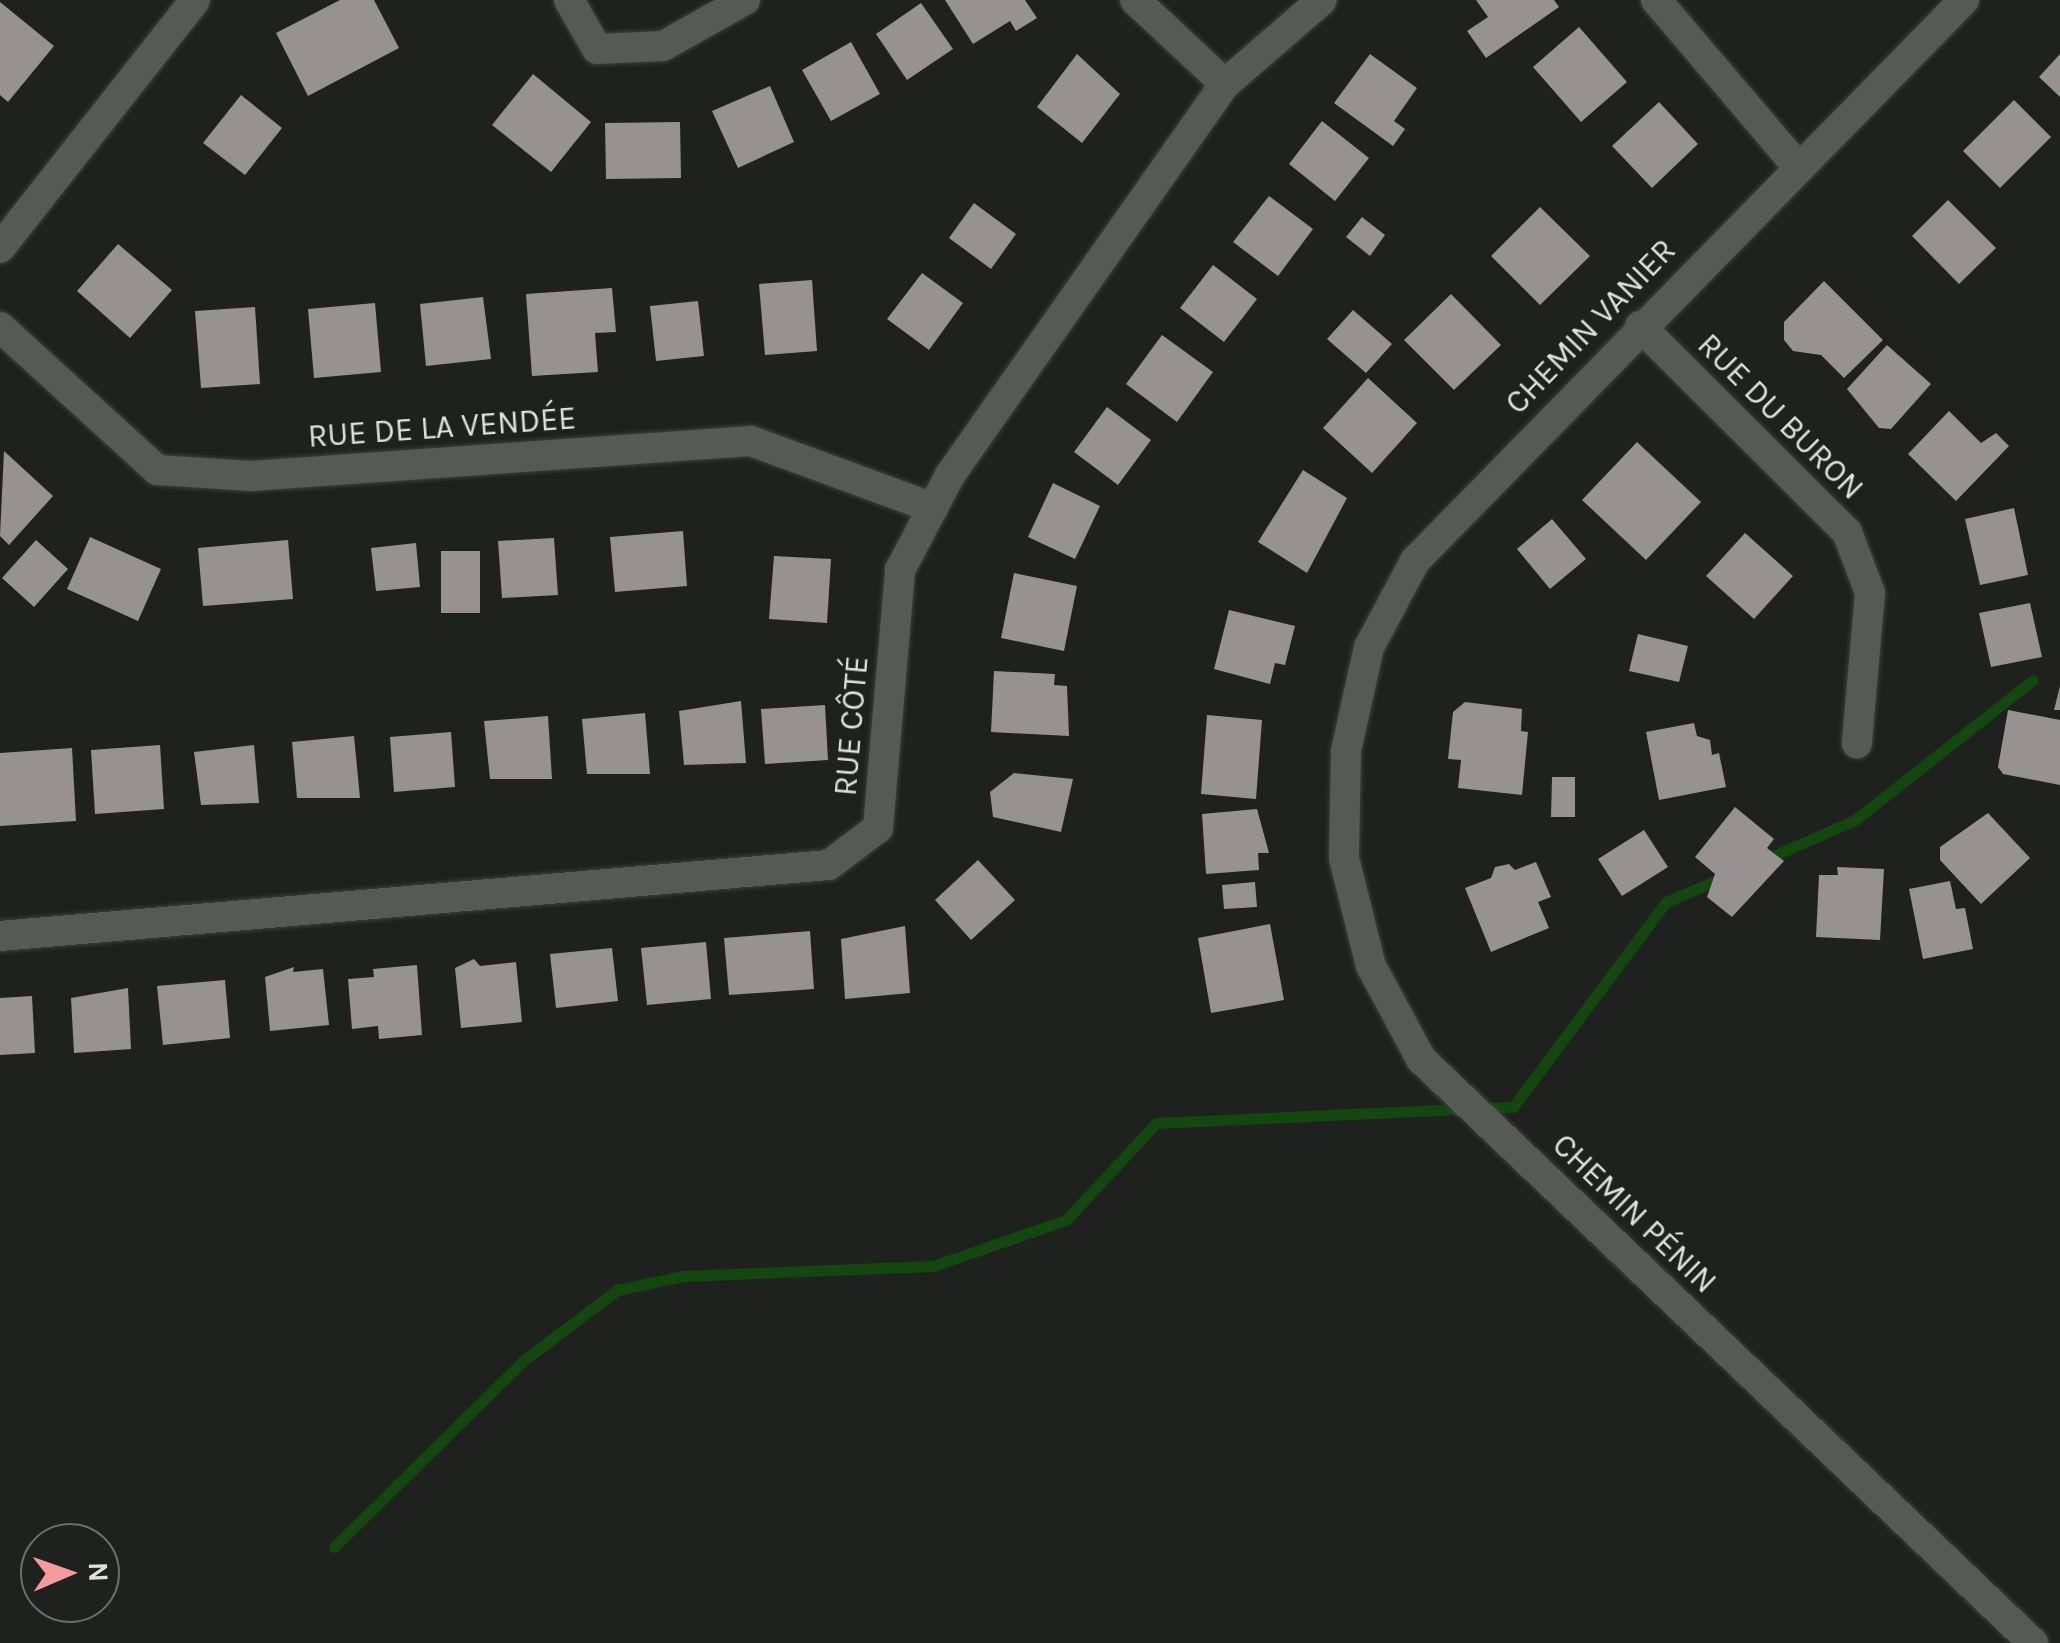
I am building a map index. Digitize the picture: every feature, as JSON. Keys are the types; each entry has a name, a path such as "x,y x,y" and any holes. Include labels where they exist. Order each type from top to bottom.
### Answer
{"street":[{"path":"0,248 194,0"},
{"path":"569,0 597,49 662,46 745,0"},
{"path":"1135,0 1225,84"},
{"name":"RUE CÔTÉ","path":"0,936 830,865 878,828 900,570 933,508 1225,84 1322,0"},
{"path":"1656,0 1798,167"},
{"name":"CHEMIN VANIER","path":"1346,751 1369,648 1416,561 1640,326 1964,0"},
{"name":"RUE DU BURON","path":"1640,326 1846,532 1870,593 1856,743"},
{"name":"RUE DE LA VENDÉE","path":"0,327 157,470 251,476 751,441 933,508"},
{"name":"CHEMIN PÉNIN","path":"1346,751 1344,858 1371,966 1421,1058 2034,1643"}],"building":[{"path":"340,0 374,0 399,48 308,96 276,33"},
{"path":"945,0 1025,0 1037,18 1016,31 1010,21 973,44"},
{"path":"1476,0 1554,0 1559,7 1486,58 1467,31 1488,17"},
{"path":"0,2 54,46 8,102 0,95"},
{"path":"921,3 953,49 907,80 876,34"},
{"path":"1579,27 1627,82 1581,122 1533,67"},
{"path":"851,42 880,94 831,121 802,70"},
{"path":"1077,54 1120,94 1082,143 1037,107"},
{"path":"1370,54 1417,88 1394,121 1405,129 1393,146 1334,103"},
{"path":"2060,54 2060,97 2039,77"},
{"path":"533,74 591,122 551,172 492,125"},
{"path":"770,86 794,142 738,168 712,111"},
{"path":"241,95 282,128 245,175 203,143"},
{"path":"2014,100 2051,137 2000,188 1963,151"},
{"path":"1659,102 1698,144 1652,188 1612,146"},
{"path":"1322,121 1369,158 1335,201 1289,164"},
{"path":"680,122 681,178 606,179 605,123"},
{"path":"1269,196 1313,229 1278,276 1233,242"},
{"path":"1948,200 1996,248 1959,284 1912,236"},
{"path":"974,203 1016,234 991,269 949,238"},
{"path":"1540,207 1590,256 1540,305 1491,256"},
{"path":"1362,217 1385,235 1370,256 1346,237"},
{"path":"118,244 172,290 130,338 77,291"},
{"path":"1213,265 1257,299 1224,342 1180,308"},
{"path":"922,273 963,303 929,350 887,319"},
{"path":"812,280 817,351 765,355 759,284"},
{"path":"1824,281 1883,340 1844,378 1821,355 1793,351 1784,340 1784,322"},
{"path":"612,288 616,332 595,333 598,372 532,376 526,294"},
{"path":"1451,294 1501,345 1454,390 1404,340"},
{"path":"483,297 491,359 426,366 420,304"},
{"path":"698,301 704,356 656,361 650,306"},
{"path":"375,303 381,372 314,378 308,309"},
{"path":"255,307 260,384 201,388 195,311"},
{"path":"1353,310 1392,344 1366,373 1327,339"},
{"path":"1162,335 1213,372 1177,422 1126,384"},
{"path":"1887,345 1931,384 1891,429 1879,428 1847,389"},
{"path":"1368,378 1417,423 1372,473 1323,428"},
{"path":"1107,407 1151,440 1118,485 1074,452"},
{"path":"1949,411 1981,443 1996,433 2009,446 1956,501 1908,454"},
{"path":"1637,442 1701,502 1646,560 1582,500"},
{"path":"4,451 53,496 9,545 0,536"},
{"path":"1303,470 1347,498 1307,573 1258,542"},
{"path":"1053,483 1100,506 1075,559 1028,537"},
{"path":"2014,508 2028,575 1980,585 1965,519"},
{"path":"1552,519 1586,559 1550,589 1517,549"},
{"path":"683,531 687,586 615,592 610,537"},
{"path":"1745,533 1793,576 1754,619 1706,576"},
{"path":"90,537 161,569 138,621 67,589"},
{"path":"554,538 558,595 502,598 498,541"},
{"path":"36,540 68,569 34,607 2,578"},
{"path":"288,540 293,599 203,606 198,548"},
{"path":"416,543 420,587 376,591 371,548"},
{"path":"441,551 480,551 480,613 441,613"},
{"path":"774,556 831,559 827,623 769,619"},
{"path":"1014,573 1077,586 1064,651 1001,638"},
{"path":"2030,603 2042,657 1991,667 1979,613"},
{"path":"1229,610 1295,626 1285,665 1275,663 1270,684 1214,669"},
{"path":"1638,634 1688,646 1679,682 1629,671"},
{"path":"994,671 1055,674 1054,685 1067,686 1069,736 991,732"},
{"path":"2060,686 2060,710 2054,710"},
{"path":"741,701 746,763 684,765 679,711"},
{"path":"1465,702 1522,709 1521,731 1528,732 1522,795 1458,788 1461,760 1448,759 1453,712"},
{"path":"825,705 828,760 765,764 761,709"},
{"path":"2008,710 2060,720 2060,785 2003,774 1998,767"},
{"path":"645,713 650,774 587,774 582,719"},
{"path":"1207,715 1262,720 1256,799 1201,794"},
{"path":"548,716 552,779 490,779 484,721"},
{"path":"1694,723 1697,736 1710,740 1712,755 1719,753 1726,787 1659,800 1646,732"},
{"path":"451,732 455,787 394,792 390,737"},
{"path":"354,736 360,798 297,798 292,742"},
{"path":"160,745 164,809 95,814 91,750"},
{"path":"254,745 259,803 201,805 194,752"},
{"path":"72,748 76,821 0,826 0,753"},
{"path":"1014,773 1073,779 1061,832 993,817 990,792"},
{"path":"1552,777 1575,777 1575,817 1551,817"},
{"path":"1735,807 1774,839 1767,848 1784,861 1732,917 1707,897 1715,874 1695,857"},
{"path":"1257,809 1269,853 1258,853 1259,870 1206,874 1202,814"},
{"path":"1988,813 2030,858 1981,904 1940,860 1940,847"},
{"path":"1644,830 1668,867 1622,896 1598,859"},
{"path":"978,860 1015,900 971,940 935,900"},
{"path":"1536,862 1551,897 1538,902 1549,928 1491,952 1465,888 1491,878 1495,867 1509,864 1515,870"},
{"path":"1837,867 1884,869 1880,940 1816,937 1819,875 1838,875"},
{"path":"1950,881 1956,909 1965,908 1973,949 1923,959 1909,889"},
{"path":"1255,882 1257,907 1224,909 1222,885"},
{"path":"1270,924 1284,1000 1211,1013 1198,938"},
{"path":"905,926 910,993 845,999 841,939"},
{"path":"810,931 814,989 729,995 724,938"},
{"path":"706,942 711,999 647,1005 641,948"},
{"path":"612,948 618,1001 556,1008 550,954"},
{"path":"474,959 480,966 516,962 522,1022 461,1028 455,968"},
{"path":"417,965 422,1035 379,1039 378,1026 352,1029 348,979 374,977 373,969"},
{"path":"294,967 293,972 323,969 329,1025 270,1031 265,977"},
{"path":"225,980 230,1038 163,1045 157,986"},
{"path":"128,988 131,1049 74,1053 71,998"},
{"path":"32,996 35,1053 0,1055 0,998"}],"waterway":[{"path":"1764,860 1855,820 2033,680"},
{"path":"334,1547 523,1361 617,1290 683,1276 933,1266 1066,1220 1156,1123 1513,1107 1666,902 1724,877"}]}
